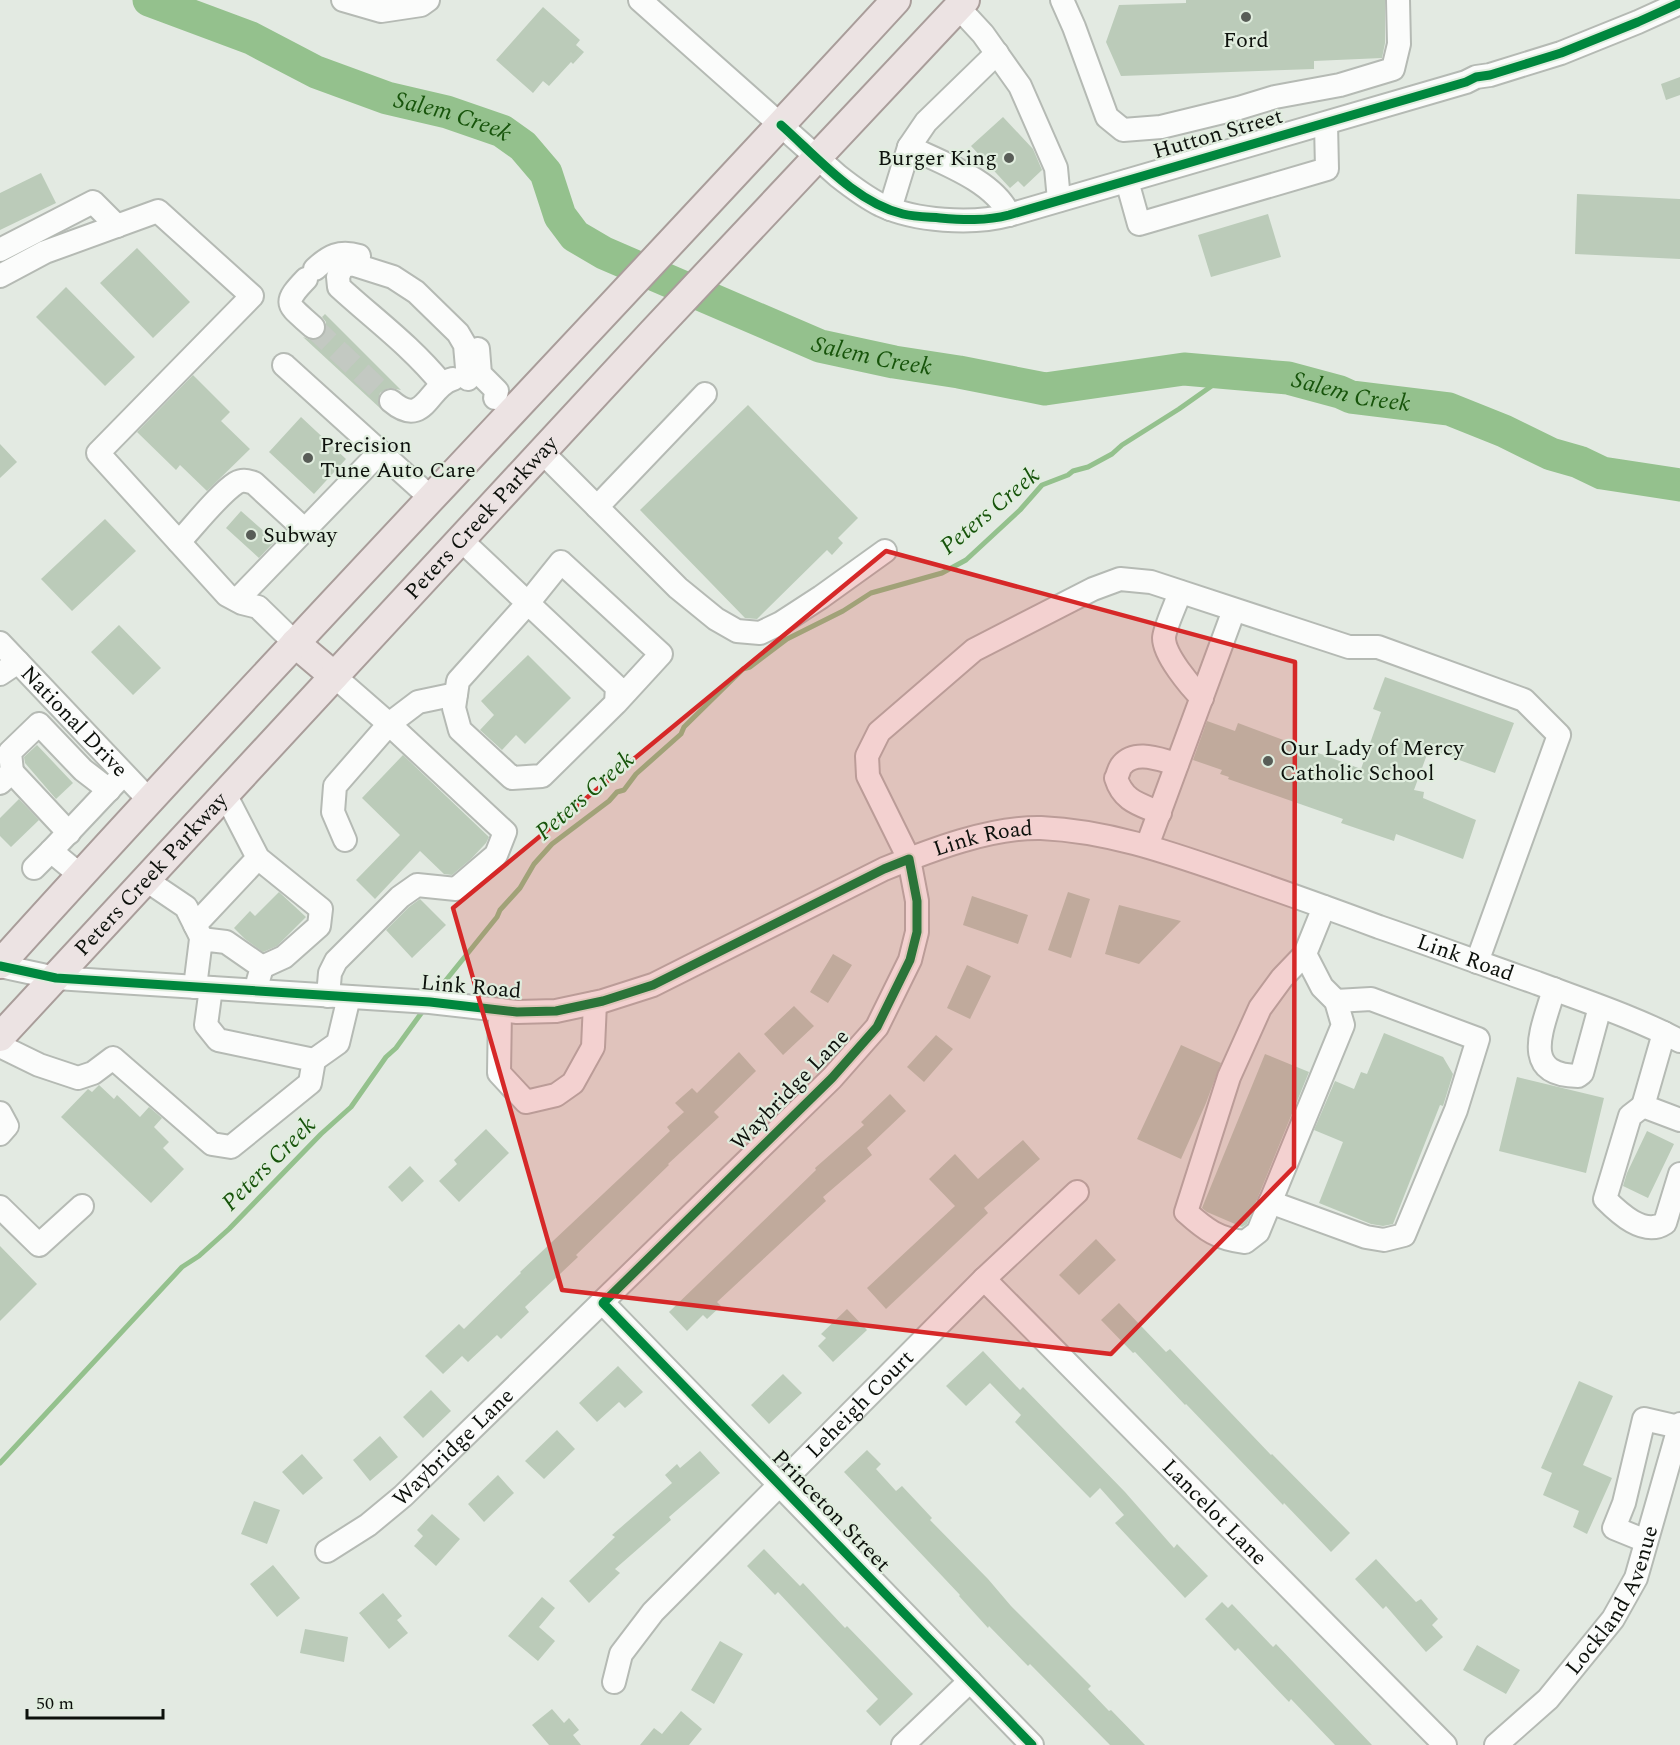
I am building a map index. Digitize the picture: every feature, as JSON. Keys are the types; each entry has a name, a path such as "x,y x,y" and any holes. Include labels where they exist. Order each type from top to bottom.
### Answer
{"main road":[{"path":"0,965 149,800 432,498 503,405 610,307 896,0"},
{"name":"Peters Creek Parkway","path":"0,1037 652,333 961,4"},
{"path":"295,643 334,676"}],"street":[{"path":"343,0 381,11 421,5 429,0"},
{"name":"Hutton Street","path":"640,0 862,195 904,214 962,220 1009,215 1326,124 1466,82 1476,76 1490,75 1561,53 1680,3"},
{"path":"1062,0 1107,117 1123,130 1161,127 1275,97 1340,85 1393,69 1399,44 1398,0"},
{"path":"961,4 1020,86 1056,168 1059,200"},
{"path":"890,209 909,147 926,122 997,53"},
{"path":"1127,181 1139,224 1150,221 1327,170 1326,124"},
{"path":"909,147 962,173 986,188 1000,199 1009,215"},
{"path":"0,250 93,202 117,226"},
{"path":"0,276 45,252 158,211 252,296 98,453 227,595 258,607 295,643"},
{"path":"313,327 293,308 290,296 334,254 349,252 405,270 417,277 471,329 477,341 480,374 497,391 503,405"},
{"path":"442,384 423,360 339,287 338,278 342,267 352,264 393,277 416,292 458,333 465,345 468,379"},
{"path":"284,365 432,498"},
{"path":"391,401 405,410 415,410 424,405 442,384 458,378 468,379 486,396 503,405"},
{"path":"597,507 705,394"},
{"path":"237,600 380,452"},
{"path":"542,452 678,588 716,620 737,631 760,633 781,623 885,550"},
{"path":"178,542 231,488 244,480 254,483 305,530"},
{"path":"461,540 617,687 616,703"},
{"path":"561,562 661,654 616,703 542,776 512,778 460,730 454,708 456,694 458,681 528,603 561,562"},
{"name":"Waybridge Lane","path":"327,1551 368,1525 403,1496 832,1078 877,1027 910,960 917,932 917,901 909,859 868,776 867,756 879,732 974,650 1093,589 1120,579 1151,582 1349,647 1378,647 1524,700 1559,735 1477,962"},
{"path":"1180,592 1164,638 1171,658 1188,685 1202,698"},
{"path":"1147,846 1234,610"},
{"name":"National Drive","path":"0,643 9,668 60,705 117,782 149,800"},
{"path":"0,1046 39,1065 78,1078 93,1073 114,1058 212,1144 231,1147 310,1083 314,1060 338,1043 338,997 330,973 336,961 400,897 417,885 456,889 496,855 505,832 334,676"},
{"path":"345,840 333,812 335,786 389,724 418,702 456,694"},
{"path":"60,705 10,752 6,778 69,833"},
{"path":"34,868 117,782 83,770 39,724"},
{"path":"1160,811 1127,798 1120,790 1116,778 1122,765 1135,757 1146,756 1177,764"},
{"path":"225,795 258,858 321,909 319,926 284,957 262,967 255,991"},
{"name":"Link Road","path":"0,965 56,978 430,1002 518,1012 556,1011 595,1003 653,986 874,874 909,859 957,842 1006,831 1039,828 1113,836 1147,846 1554,989 1672,1037"},
{"path":"51,851 80,875"},
{"path":"198,932 258,858"},
{"path":"146,880 186,907 198,932 206,1024 218,1040 314,1060"},
{"path":"1305,954 1322,987 1336,1001 1342,1025 1258,1232 1245,1242 1227,1240 1207,1230 1186,1212 1229,1077 1260,1008 1282,978 1305,954 1324,907"},
{"path":"198,932 226,942 262,967"},
{"path":"1554,989 1539,1048 1542,1062 1547,1068 1571,1076 1578,1076 1582,1073 1600,1007"},
{"path":"1270,1202 1366,1237 1384,1240 1404,1235 1456,1110 1478,1039 1371,999 1336,1001"},
{"path":"500,1010 499,1072 526,1102 556,1095 573,1083 593,1047 595,1003"},
{"path":"1672,1037 1642,1106 1630,1116 1605,1199 1627,1218 1640,1225 1661,1226 1665,1223 1680,1174"},
{"path":"1642,1106 1680,1121"},
{"path":"0,1113 7,1126 0,1134"},
{"name":"Leheigh Court","path":"614,1682 621,1654 653,1612 984,1279 1077,1192"},
{"path":"0,1207 39,1245 82,1206"},
{"name":"Lancelot Lane","path":"984,1279 1445,1745"},
{"name":"Princeton Street","path":"603,1303 778,1486 1032,1745"},
{"path":"1646,1541 1614,1528 1624,1503 1644,1419 1680,1426"},
{"name":"Lockland Avenue","path":"1496,1745 1548,1700 1613,1619 1636,1578 1680,1426"},
{"path":"903,1745 970,1681"}],"highlighted area":[{"path":"886,551 1295,662 1294,1167 1111,1354 562,1290 453,908"}],"building":[{"path":"1186,0 1385,0 1385,43 1382,58 1314,61 1314,69 1121,76 1106,42 1119,5 1186,3"},
{"path":"543,7 580,40 576,45 584,52 573,64 571,62 549,86 543,81 533,93 496,60"},
{"path":"1680,77 1680,95 1666,100 1661,84"},
{"path":"1003,117 1033,149 1042,170 1024,187 1018,181 1010,188 971,146"},
{"path":"41,173 56,203 0,230 0,193"},
{"path":"1577,194 1680,199 1680,259 1575,254"},
{"path":"1268,214 1281,257 1211,277 1198,235"},
{"path":"137,248 190,302 153,338 100,283"},
{"path":"66,287 135,357 105,386 36,317"},
{"path":"325,314 401,390 391,388 380,393 378,401 381,409 303,337 318,340 323,336 326,322 322,317"},
{"path":"193,375 230,412 221,421 250,449 207,491 180,465 176,470 137,432"},
{"path":"748,405 858,518 838,538 843,543 832,555 827,550 757,619 745,618 640,510"},
{"path":"301,417 346,459 314,494 269,452"},
{"path":"0,444 17,462 0,478"},
{"path":"241,511 275,541 259,558 226,528"},
{"path":"105,519 136,551 72,611 41,579"},
{"path":"119,625 161,668 133,695 91,652"},
{"path":"528,655 571,698 525,744 516,735 502,750 480,730 494,715 481,701"},
{"name":"Our Lady of Mercy Catholic School","path":"1385,677 1514,723 1495,773 1429,749 1414,790 1424,792 1423,798 1476,820 1463,859 1396,834 1394,841 1341,823 1343,819 1228,779 1229,777 1220,774 1222,770 1193,760 1207,721 1235,731 1238,723 1361,769 1381,712 1373,709"},
{"path":"37,745 73,783 56,799 25,763 24,757"},
{"path":"403,755 489,837 471,859 452,875 444,874 420,851 375,899 356,880 400,835 362,798"},
{"path":"19,799 39,820 11,847 0,836 0,818"},
{"path":"279,892 306,917 277,946 263,952 234,928 250,911 255,916"},
{"path":"1068,892 1090,899 1071,958 1048,950"},
{"path":"972,896 1028,915 1018,944 963,925"},
{"path":"420,899 446,925 412,958 386,930"},
{"path":"1119,905 1181,921 1139,964 1105,954"},
{"path":"833,954 852,965 828,1003 810,992"},
{"path":"967,965 991,976 970,1019 947,1008"},
{"path":"794,1006 814,1026 783,1055 764,1034"},
{"path":"1384,1033 1443,1057 1453,1074 1443,1106 1440,1105 1393,1224 1383,1226 1371,1224 1319,1203 1343,1142 1314,1130 1335,1081 1354,1089 1361,1072 1367,1074"},
{"path":"936,1035 953,1049 924,1082 907,1067"},
{"path":"1181,1045 1221,1063 1181,1159 1137,1139"},
{"path":"739,1052 756,1071 714,1112 719,1117 576,1255 578,1257 525,1307 529,1312 501,1339 497,1335 468,1362 462,1356 443,1374 425,1356 459,1324 464,1329 520,1272 670,1131 667,1127 684,1112 675,1103 692,1088 697,1093"},
{"path":"1265,1054 1309,1072 1247,1224 1242,1227 1202,1208"},
{"path":"1517,1077 1604,1098 1586,1173 1499,1151"},
{"path":"99,1085 114,1099 117,1095 140,1117 149,1107 162,1118 154,1127 169,1142 163,1148 184,1169 151,1203 61,1117 88,1089 92,1092"},
{"path":"890,1094 906,1111 867,1148 872,1155 823,1197 826,1201 717,1302 721,1306 707,1319 703,1315 687,1331 669,1312 816,1170 815,1168 864,1125 861,1122"},
{"path":"486,1129 509,1153 459,1202 439,1181 457,1164 454,1160"},
{"path":"1647,1131 1674,1144 1648,1198 1623,1186"},
{"path":"1023,1140 1040,1159 984,1208 988,1213 886,1309 867,1288 955,1206 929,1179 955,1154 978,1179"},
{"path":"410,1166 424,1181 402,1202 388,1187"},
{"path":"1096,1239 1116,1260 1079,1295 1059,1275"},
{"path":"0,1246 37,1284 0,1321"},
{"path":"1119,1303 1166,1352 1170,1349 1271,1455 1350,1533 1331,1552 1101,1320"},
{"path":"847,1309 867,1330 833,1362 818,1346 826,1338 821,1334"},
{"path":"983,1351 1020,1390 1023,1387 1125,1492 1174,1548 1177,1544 1208,1576 1185,1598 1115,1523 1124,1515 1100,1488 1090,1498 1015,1422 1021,1415 990,1383 966,1406 946,1386"},
{"path":"618,1366 643,1392 625,1408 619,1402 597,1422 579,1403"},
{"path":"783,1374 802,1393 769,1424 751,1405"},
{"path":"1579,1381 1613,1396 1583,1465 1612,1478 1587,1534 1573,1527 1579,1511 1543,1495 1552,1473 1541,1468"},
{"path":"431,1390 451,1411 423,1438 403,1417"},
{"path":"557,1430 575,1449 544,1479 525,1461"},
{"path":"380,1436 398,1457 370,1481 353,1460"},
{"path":"867,1450 881,1464 876,1469 896,1491 902,1486 932,1518 930,1520 1011,1606 1091,1686 1088,1689 1145,1745 1110,1745 1030,1664 1028,1666 989,1626 988,1628 960,1595 844,1472"},
{"path":"700,1451 720,1473 669,1517 671,1520 615,1569 620,1573 589,1603 569,1581 615,1537 612,1535 672,1483 665,1475 677,1464 680,1468"},
{"path":"302,1454 323,1478 303,1495 282,1472"},
{"path":"498,1475 514,1493 484,1522 468,1504"},
{"path":"254,1501 280,1510 267,1544 241,1534"},
{"path":"432,1514 460,1539 436,1566 414,1546 423,1536 417,1530"},
{"path":"764,1549 800,1586 803,1583 845,1628 847,1626 913,1694 880,1726 866,1711 878,1699 778,1592 775,1595 747,1566"},
{"path":"1376,1559 1416,1602 1421,1599 1438,1619 1432,1625 1443,1637 1426,1652 1386,1606 1383,1609 1355,1579"},
{"path":"273,1565 300,1598 277,1617 250,1584"},
{"path":"383,1593 402,1616 397,1620 408,1633 389,1649 359,1613"},
{"path":"542,1597 555,1608 539,1627 555,1641 538,1661 508,1636"},
{"path":"1222,1602 1228,1608 1232,1604 1273,1647 1276,1644 1372,1745 1335,1745 1291,1699 1289,1702 1238,1648 1235,1651 1205,1619"},
{"path":"305,1629 348,1637 344,1662 300,1653"},
{"path":"720,1641 743,1654 714,1704 691,1690"},
{"path":"1477,1645 1520,1670 1506,1694 1463,1670"},
{"path":"552,1709 564,1723 569,1718 579,1730 573,1735 581,1745 549,1745 532,1725"},
{"path":"681,1711 702,1729 689,1745 640,1745 654,1728 662,1734"}],"waterway":[{"name":"Salem Creek","path":"149,0 251,38 316,72 387,98 447,112 502,131 523,146 546,173 560,216 575,236 604,253 820,346 894,362 1045,389 1184,369 1288,378 1351,397 1449,409 1504,431 1551,454 1579,462 1602,473 1680,485"},
{"name":"Peters Creek","path":"436,997 438,990 497,917 500,910 520,888 534,864 552,844 609,801 617,792 624,790 636,774 681,734 684,727 743,669 750,667 787,639 843,611 871,593 942,573 966,560 1020,510 1042,485 1088,467 1112,454 1230,373"},
{"name":"Peters Creek","path":"0,1463 182,1267 199,1256 229,1229 321,1134 351,1107 386,1057 396,1048 425,1008"}],"tunnel":[{"path":"313,327 391,401"}],"cycle path":[{"path":"781,125 837,177 869,200 885,208 917,216 966,220 992,218 1009,215 1561,53 1680,3"},
{"path":"0,966 56,978 430,1002 517,1012 556,1011 603,1001 653,985 884,869 909,859 917,901 917,932 910,960 877,1027 832,1078 603,1303 1032,1745"}],"place":[{"name":"Ford","path":"1246,17"},
{"name":"Burger King","path":"1009,158"},
{"name":"Precision Tune Auto Care","path":"308,458"},
{"name":"Subway","path":"251,535"},
{"name":"Our Lady of Mercy Catholic School","path":"1268,761"}]}
